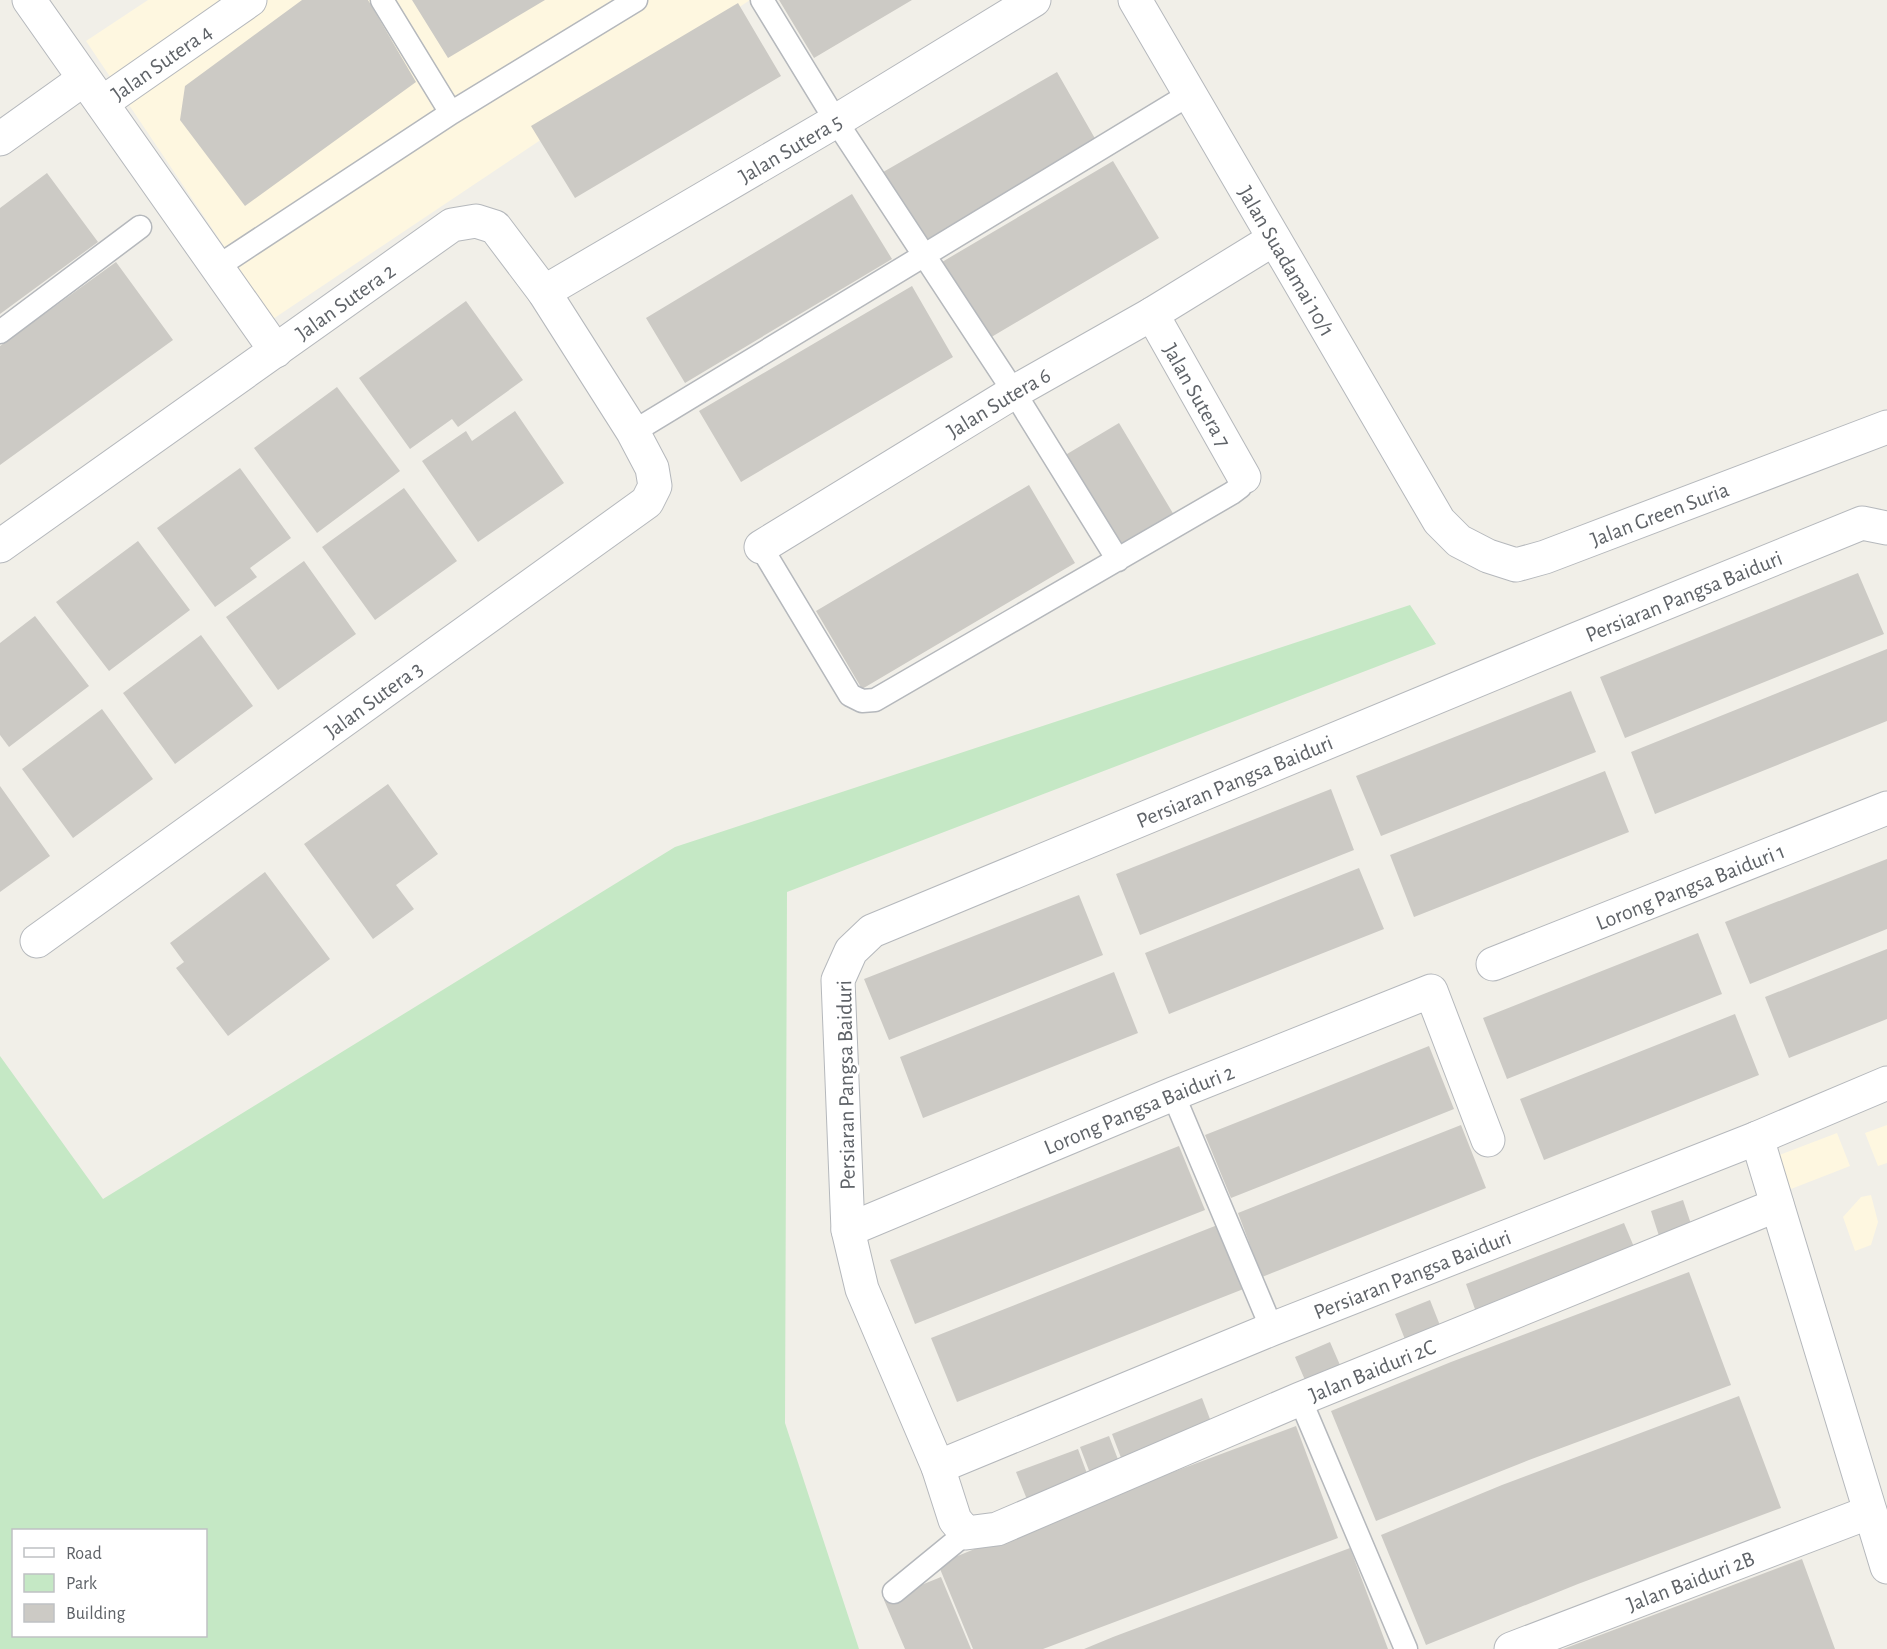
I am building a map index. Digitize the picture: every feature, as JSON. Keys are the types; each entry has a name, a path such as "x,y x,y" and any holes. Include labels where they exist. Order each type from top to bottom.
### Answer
{"street":[{"path":"29,0 276,351"},
{"name":"Jalan Sutera 4","path":"0,139 57,99 93,91 250,0"},
{"name":"Jalan Sutera 5","path":"544,292 836,121 1034,0"},
{"name":"Jalan Suadamai 10/1","path":"1136,0 1439,521"},
{"name":"Jalan Sutera 2","path":"0,546 452,225 476,221 495,227 544,292 633,432"},
{"name":"Jalan Sutera 6","path":"760,547 1014,392 1152,314 1274,239"},
{"name":"Jalan Sutera 7","path":"1152,314 1244,477"},
{"name":"Jalan Green Suria","path":"1439,521 1459,541 1488,556 1516,565 1545,557 1887,427"},
{"name":"Jalan Sutera 3","path":"38,941 647,502 655,486 652,468 633,432"},
{"name":"Persiaran Pangsa Baiduri","path":"966,1533 954,1520 938,1467 862,1288 848,1230 838,980 851,951 872,931 1561,645 1862,523 1887,528"},
{"name":"Lorong Pangsa Baiduri 1","path":"1493,964 1887,808"},
{"name":"Lorong Pangsa Baiduri 2","path":"848,1230 1173,1094 1431,991 1488,1140"},
{"name":"Persiaran Pangsa Baiduri","path":"938,1467 1272,1329 1757,1138 1887,1083"},
{"path":"1757,1138 1887,1568"},
{"name":"Jalan Baiduri 2C","path":"966,1533 997,1528 1300,1399 1778,1205"},
{"name":"Jalan Baiduri 2B","path":"1511,1649 1870,1512"}],"lane":[{"path":"382,0 451,113"},
{"path":"217,267 451,113 636,0"},
{"path":"762,0 836,121 1014,392 1118,560"},
{"path":"633,432 1190,94"},
{"path":"0,332 140,227"},
{"path":"760,547 850,695 862,701 875,700 1232,493 1240,487 1244,477"},
{"path":"1173,1094 1272,1329"},
{"path":"1300,1399 1406,1649"},
{"path":"894,1592 966,1533"}],"shaded area":[{"path":"148,0 750,0 273,319 86,41"},
{"path":"1887,1125 1887,1163 1878,1166 1865,1133"},
{"path":"1837,1133 1850,1166 1791,1189 1777,1156"},
{"path":"1871,1195 1878,1222 1871,1245 1855,1251 1843,1217 1861,1197"}],"green space":[{"path":"1410,605 1436,644 787,892 785,1423 859,1649 0,1649 0,1056 103,1199 675,847"}],"building":[{"path":"302,0 368,0 416,82 245,206 180,120 185,86"},
{"path":"412,0 545,0 448,58"},
{"path":"779,0 912,0 814,58"},
{"path":"738,3 781,76 575,198 531,126"},
{"path":"1057,72 1097,142 919,245 878,175"},
{"path":"1113,161 1159,238 983,342 937,265"},
{"path":"47,173 98,242 0,314 0,208"},
{"path":"852,194 892,259 685,383 646,318"},
{"path":"116,262 173,340 0,465 0,346"},
{"path":"912,286 953,357 741,482 699,411"},
{"path":"466,301 523,380 458,427 452,419 410,449 359,378"},
{"path":"337,387 400,471 317,533 254,448"},
{"path":"515,411 564,483 478,542 422,461 466,431 472,441"},
{"path":"1119,423 1174,515 1112,552 1057,460"},
{"path":"240,468 291,538 250,568 257,577 215,607 157,528"},
{"path":"1029,485 1075,563 862,689 816,611"},
{"path":"404,488 457,561 375,620 322,547"},
{"path":"138,541 190,610 109,671 56,602"},
{"path":"304,561 356,634 278,690 226,617"},
{"path":"1858,573 1884,634 1625,738 1600,677"},
{"path":"35,616 89,686 9,747 0,735 0,643"},
{"path":"201,635 253,706 175,764 123,693"},
{"path":"1887,649 1887,721 1655,814 1631,752"},
{"path":"1571,691 1596,752 1381,836 1356,776"},
{"path":"102,709 153,779 73,838 22,769"},
{"path":"1605,771 1629,832 1414,917 1390,855"},
{"path":"388,784 438,854 396,885 414,909 373,939 304,844"},
{"path":"0,786 50,856 0,892"},
{"path":"1331,789 1354,850 1140,935 1116,874"},
{"path":"1887,859 1887,929 1750,984 1725,922"},
{"path":"1359,868 1384,929 1169,1014 1145,953"},
{"path":"265,872 330,959 228,1036 176,968 184,962 170,943"},
{"path":"1079,895 1103,955 889,1040 864,979"},
{"path":"1698,933 1722,994 1507,1079 1483,1018"},
{"path":"1887,949 1887,1019 1789,1058 1765,997"},
{"path":"1114,972 1138,1033 923,1118 900,1057"},
{"path":"1735,1014 1759,1075 1544,1160 1520,1099"},
{"path":"1429,1046 1454,1109 1231,1198 1205,1135"},
{"path":"1461,1125 1486,1188 1262,1277 1238,1213"},
{"path":"1179,1146 1205,1210 915,1324 890,1260"},
{"path":"1683,1200 1691,1224 1659,1236 1651,1211"},
{"path":"1624,1223 1634,1247 1476,1312 1466,1284"},
{"path":"1220,1224 1246,1288 957,1402 931,1338"},
{"path":"1689,1272 1731,1385 1529,1460 1376,1521 1331,1411 1451,1362"},
{"path":"1430,1300 1441,1328 1406,1342 1395,1314"},
{"path":"1330,1342 1343,1372 1308,1387 1295,1357"},
{"path":"1739,1396 1781,1508 1578,1584 1426,1645 1381,1535 1502,1485"},
{"path":"1202,1398 1213,1427 1123,1463 1112,1434"},
{"path":"1296,1426 1338,1538 1043,1649 973,1649 938,1564 1058,1515"},
{"path":"1109,1436 1119,1462 1090,1473 1080,1447"},
{"path":"1078,1449 1089,1479 1028,1502 1016,1472"},
{"path":"1350,1548 1388,1649 1084,1649 1113,1637"},
{"path":"1802,1559 1835,1649 1563,1649 1696,1599"},
{"path":"941,1577 971,1649 905,1649 884,1600"}]}
